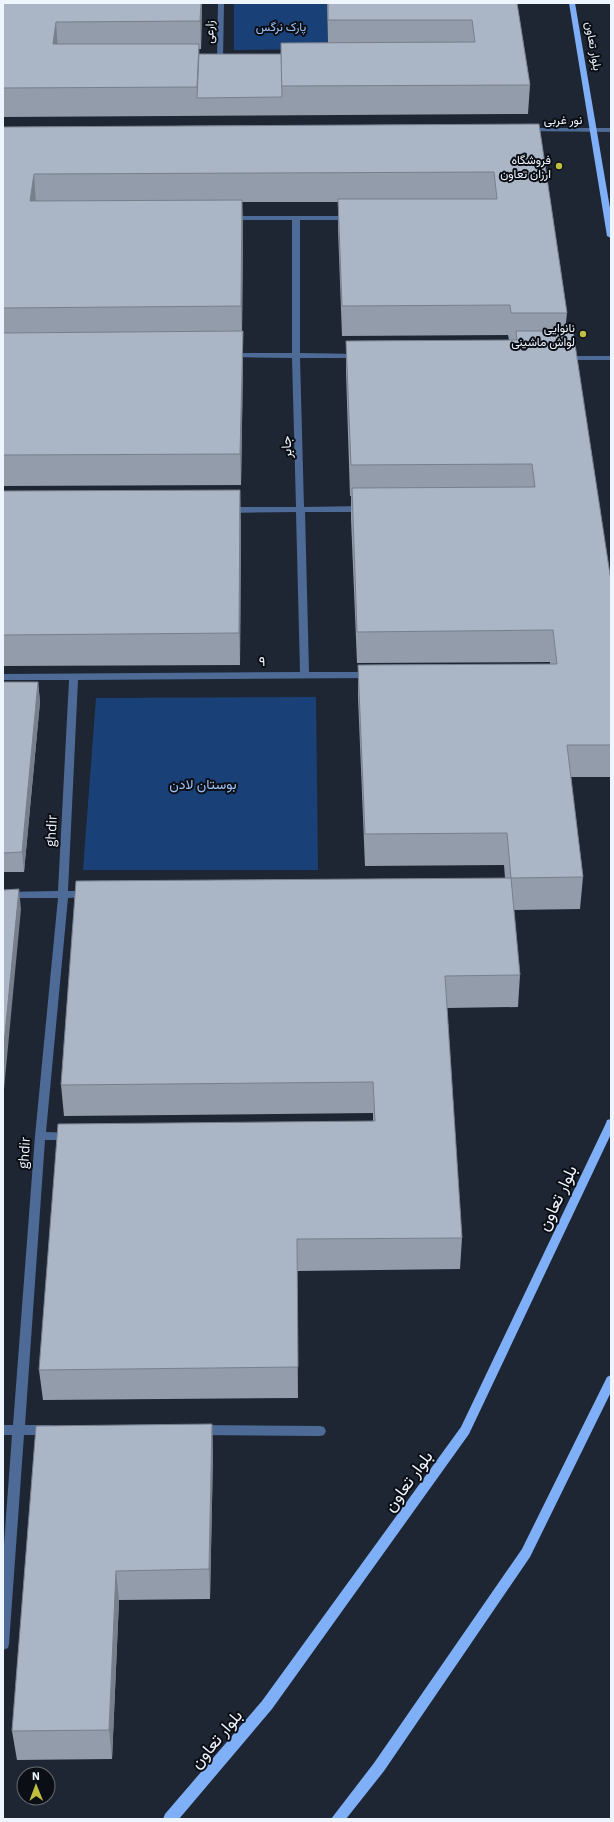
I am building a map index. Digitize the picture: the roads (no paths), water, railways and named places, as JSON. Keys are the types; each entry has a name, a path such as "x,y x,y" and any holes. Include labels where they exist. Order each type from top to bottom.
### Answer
{"main road":[{"name":"بلوار تعاون","path":"572,3 611,236"},
{"name":"بلوار تعاون","path":"170,1819 267,1706 465,1430 611,1123"},
{"path":"338,1819 379,1768 526,1553 611,1380"}],"street":[{"name":"زارعی","path":"220,61 221,3"},
{"path":"212,61 228,61"},
{"name":"نور غربی","path":"522,130 611,130"},
{"path":"224,218 359,218"},
{"name":"جابر","path":"296,218 296,355 305,675"},
{"path":"225,355 367,356"},
{"path":"556,358 611,358"},
{"path":"221,510 372,509"},
{"name":"۹","path":"3,677 382,675"},
{"name":"ghdir","path":"3,1636 40,1136 63,895 74,677"},
{"path":"3,895 102,894"},
{"path":"40,1136 80,1136"},
{"path":"3,1430 59,1430"},
{"path":"185,1430 320,1431"}],"place":[{"name":"فروشگاه ارزان تعاون","path":"559,166"},
{"name":"نانوایی لواش ماشینی","path":"583,334"}],"park label":[{"name":"پارک نرگس","path":"281,26"},
{"name":"بوستان لادن","path":"203,784"}]}
